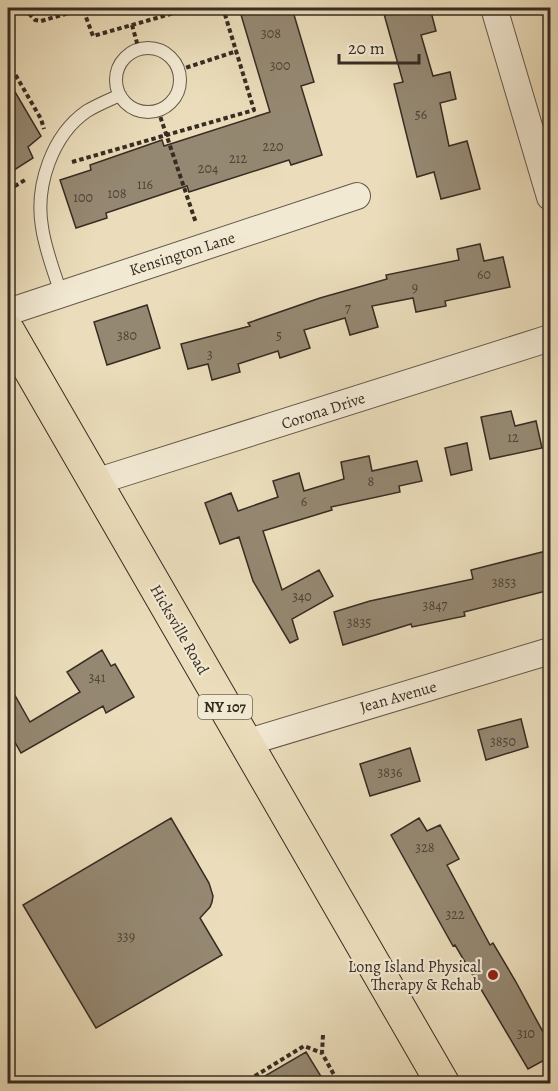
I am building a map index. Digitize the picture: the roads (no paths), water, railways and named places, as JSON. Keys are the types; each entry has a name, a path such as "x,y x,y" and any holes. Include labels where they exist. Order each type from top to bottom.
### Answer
{"main road":[{"name":"Hicksville Road","path":"8,331 443,1083"}],"street":[{"path":"494,8 550,197"},
{"name":"Kensington Lane","path":"8,312 357,196"},
{"name":"Corona Drive","path":"95,482 550,338"},
{"name":"Jean Avenue","path":"245,742 550,651"}],"lane":[{"path":"139,50 158,50 168,55 179,70 178,93 165,108 145,112 126,104 120,95 117,74 121,64 128,56 139,50"},
{"path":"61,293 41,226 40,202 47,170 56,144 75,121 87,111 120,95"}],"place":[{"name":"Long Island Physical Therapy & Rehab","path":"493,975"}]}
